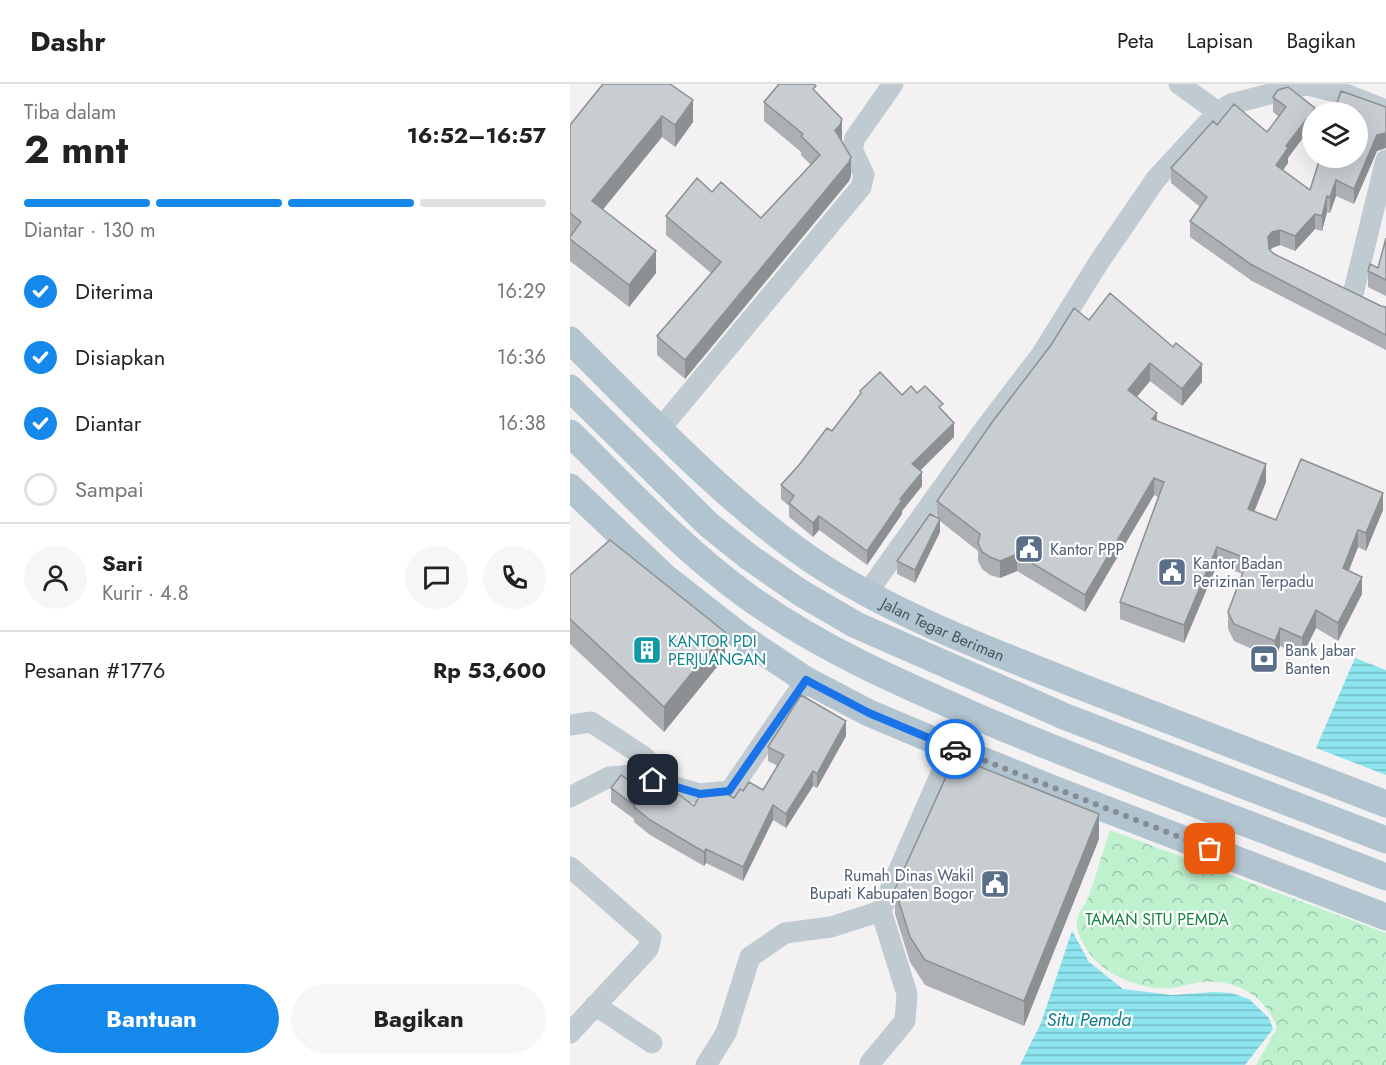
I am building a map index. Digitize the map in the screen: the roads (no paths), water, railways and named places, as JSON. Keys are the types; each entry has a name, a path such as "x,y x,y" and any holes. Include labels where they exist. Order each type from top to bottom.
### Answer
{"main road":[{"name":"Jalan Tegar Beriman","path":"570,340 660,429 770,530 812,560 867,593 928,623 1044,672 1386,804"},
{"name":"Jalan Tegar Beriman","path":"570,388 709,525 748,557 801,593 856,625 1066,717 1386,840"},
{"path":"570,433 654,517 747,596 813,638 870,670 1071,756 1381,875 1386,848"},
{"path":"570,487 666,578 740,636 806,680 869,713 952,748 1386,917"},
{"path":"1056,790 1071,756"}],"street":[{"path":"660,429 861,188 864,175 852,149 855,138 894,84"},
{"path":"1179,84 1218,112"},
{"path":"867,593 983,431 1041,355 1099,262 1156,179 1218,112 1232,104 1309,84 1348,95 1386,110"},
{"path":"1332,284 1361,298 1386,160"},
{"path":"570,797 609,777 634,775 700,794 729,791 806,680"},
{"path":"570,725 591,722 643,756 672,785"},
{"path":"870,1063 905,1021 907,994 881,911 952,748"},
{"path":"570,867 651,938 648,949 570,1033"},
{"path":"706,1065 726,1033 750,957 785,933 831,927 881,911"},
{"path":"595,1005 652,1043"}],"water":[{"path":"1355,658 1386,670 1386,775 1316,748"},
{"name":"Situ Pemda","path":"1072,931 1089,962 1123,989 1172,995 1231,993 1249,999 1269,1018 1273,1029 1245,1065 1020,1065 1041,1023"}],"place":[{"name":"Kantor PPP","path":"1029,549"},
{"name":"Kantor Badan Perizinan Terpadu","path":"1172,572"},
{"name":"KANTOR PDI PERJUANGAN","path":"647,650"},
{"name":"Bank Jabar Banten","path":"1264,659"},
{"name":"Rumah Dinas Wakil Bupati Kabupaten Bogor","path":"995,884"}],"park label":[{"name":"TAMAN SITU PEMDA","path":"1157,919"}]}
